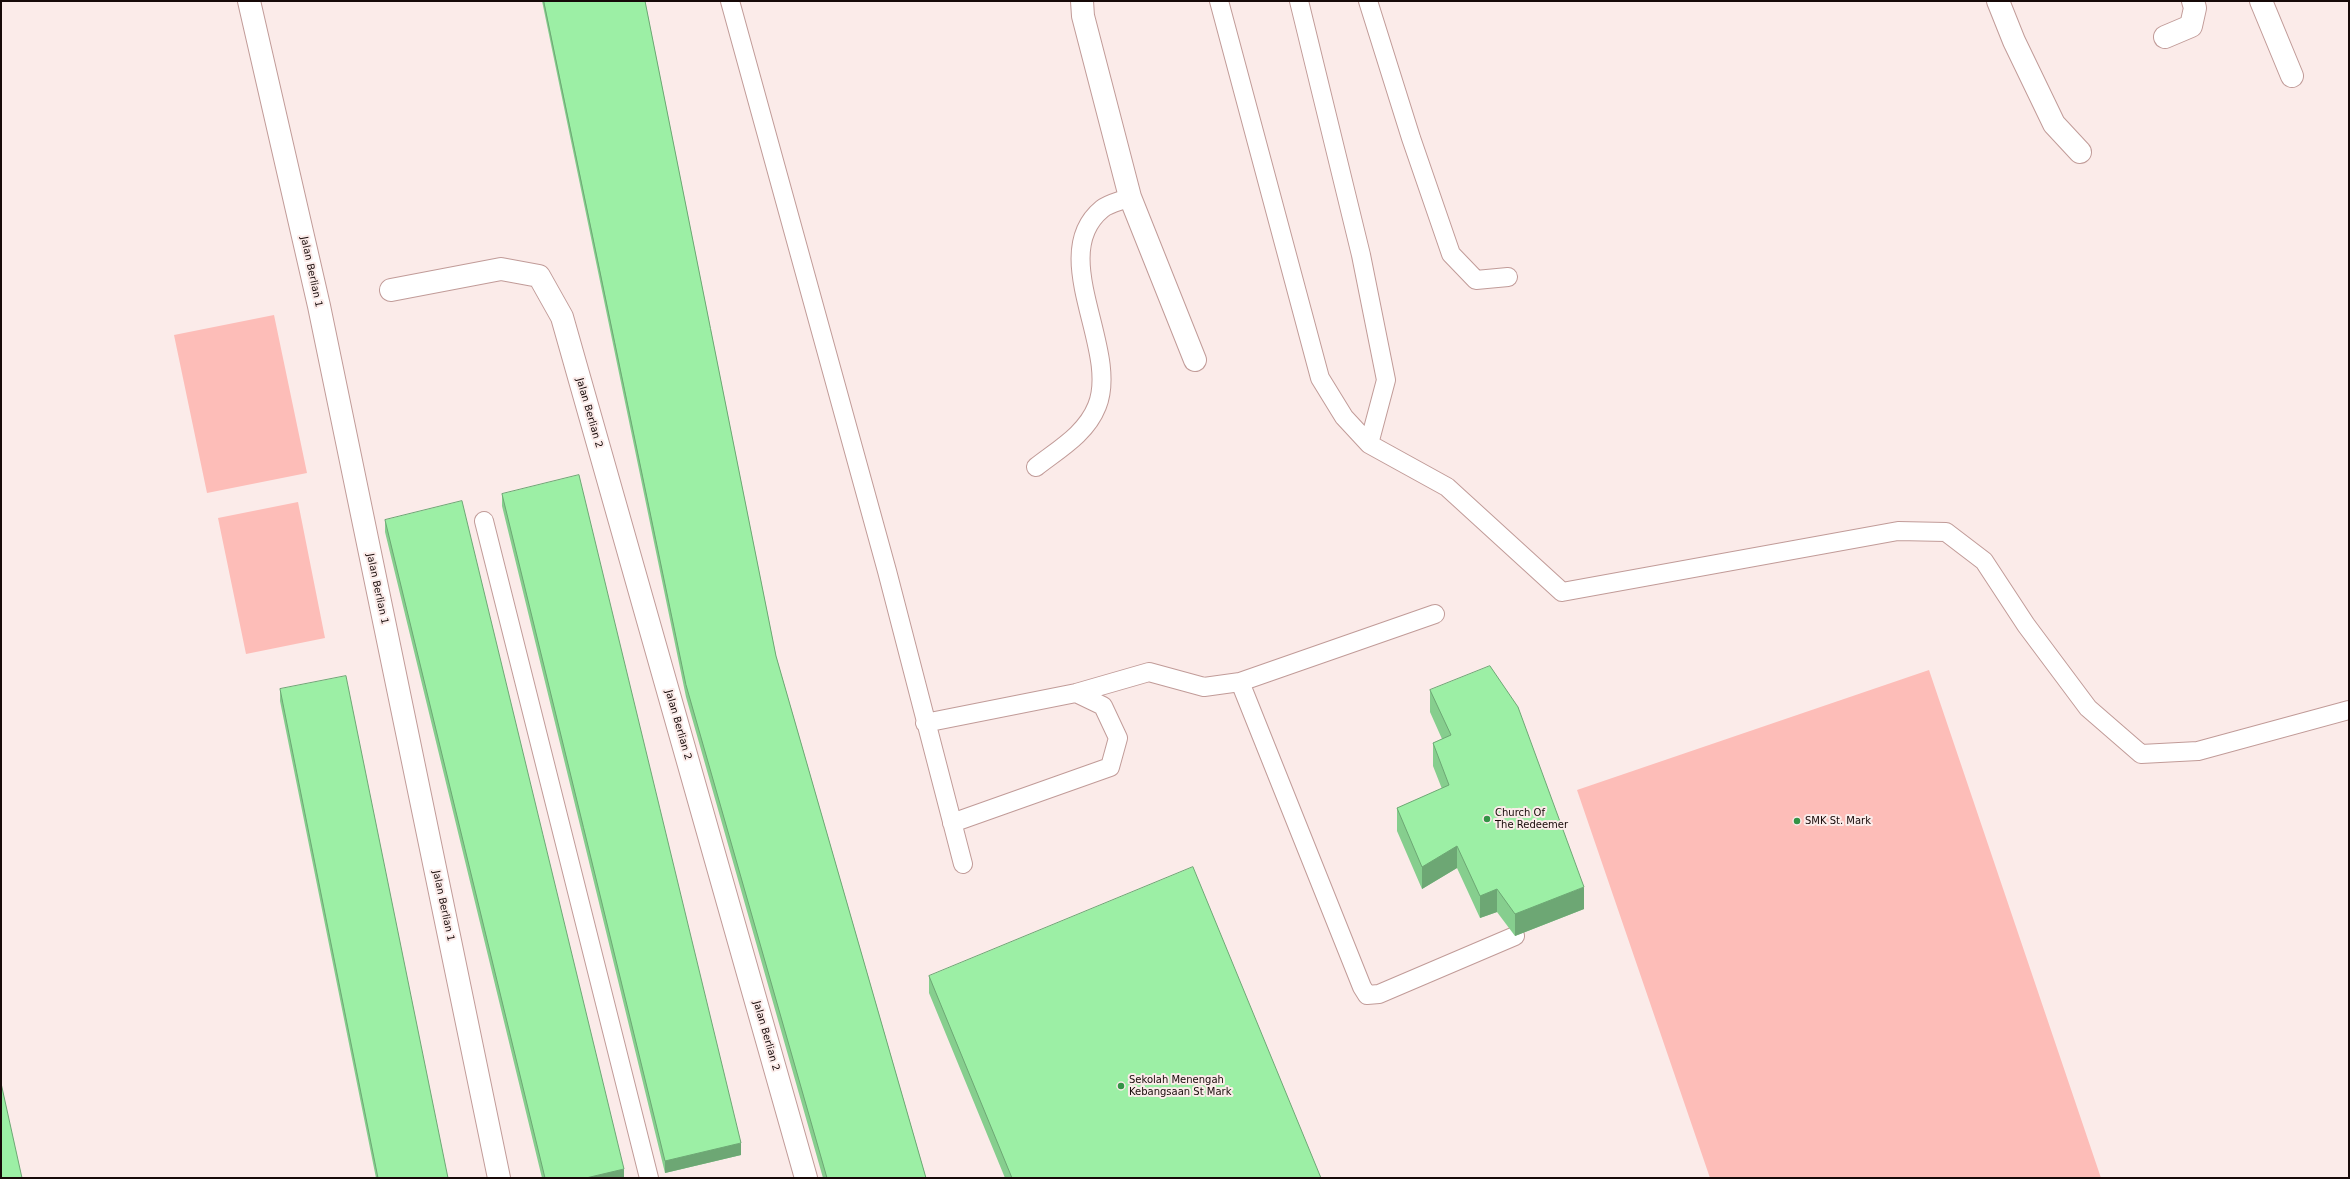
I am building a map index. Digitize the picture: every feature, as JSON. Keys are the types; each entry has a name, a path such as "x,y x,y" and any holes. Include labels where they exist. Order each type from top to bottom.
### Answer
{"street":[{"name":"Jalan Berlian 1","path":"249,1 315,290 499,1178"},
{"path":"1082,1 1083,16 1130,197 1195,360"},
{"path":"1998,1 2014,41 2054,124 2080,152"},
{"path":"2165,37 2191,26 2195,8 2193,1"},
{"path":"2261,1 2292,76"},
{"name":"Jalan Berlian 2","path":"391,290 501,269 539,276 562,317 806,1178"}],"lane":[{"path":"730,1 887,571 925,723 963,864"},
{"path":"1219,1 1320,378 1344,417 1370,444 1447,487 1562,592 1898,531 1946,532 1984,561 2026,625 2088,708 2141,754 2198,751 2349,710"},
{"path":"1299,1 1361,255 1386,380 1370,444"},
{"path":"1368,1 1411,138 1451,254 1476,280 1508,277"},
{"path":"1036,467 1086,428 1098,405 1102,371 1079,262 1085,230 1103,208 1130,197"},
{"path":"484,522 649,1178"},
{"path":"925,723 1076,693 1149,672 1204,687 1240,682 1435,614"},
{"path":"1240,682 1362,987 1367,995 1379,994 1515,936"},
{"path":"952,823 1110,767 1118,738 1103,706 1076,693"}],"shaded area":[{"path":"274,315 307,473 207,493 174,335"},
{"path":"298,502 325,638 246,654 218,518"},
{"path":"1929,670 2101,1178 1710,1178 1577,790"}],"building":[{"path":"544,1 645,1 776,656 926,1178 827,1178 686,685"},
{"path":"579,475 741,1143 665,1161 502,494"},
{"path":"462,501 624,1169 586,1178 545,1178 385,520"},
{"name":"Church Of The Redeemer","path":"1490,666 1518,707 1584,887 1515,914 1497,889 1480,896 1457,846 1422,867 1397,808 1449,785 1433,743 1451,735 1430,690"},
{"path":"346,676 448,1178 378,1178 280,689"},
{"name":"Sekolah Menengah Kebangsaan St Mark","path":"1193,867 1321,1178 1012,1178 929,976"},
{"path":"1,1083 22,1178 1,1178"}],"place":[{"name":"Church Of The Redeemer","path":"1487,819"},
{"name":"SMK St. Mark","path":"1797,821"},
{"name":"Sekolah Menengah Kebangsaan St Mark","path":"1121,1086"}]}
